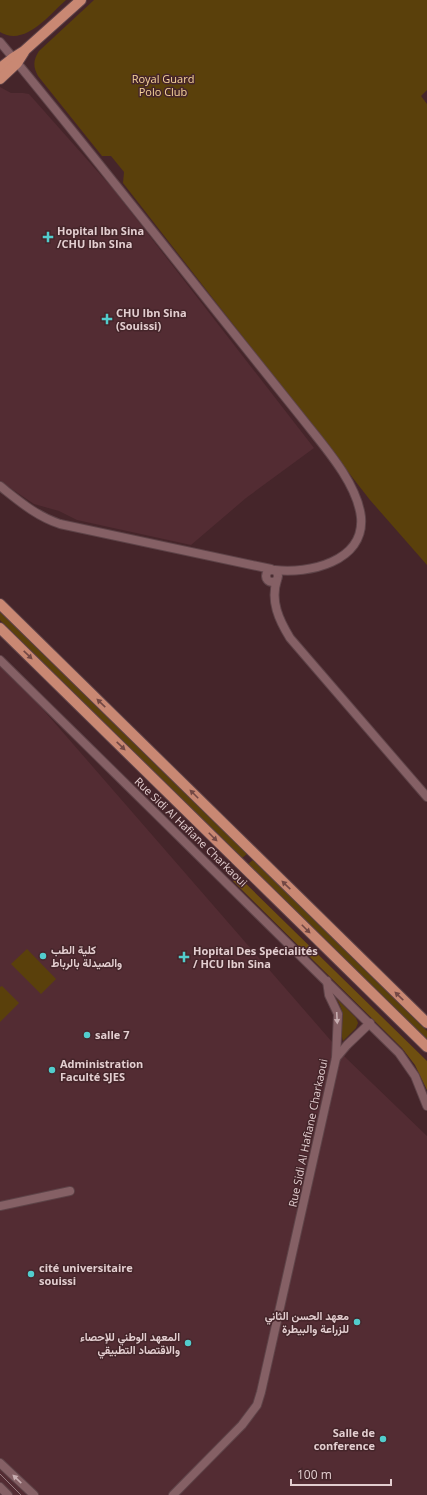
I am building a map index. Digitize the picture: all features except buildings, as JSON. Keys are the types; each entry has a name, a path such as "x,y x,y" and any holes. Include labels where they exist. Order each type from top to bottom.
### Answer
{"main road":[{"path":"0,79 24,51 81,0"},
{"path":"0,68 15,60"},
{"path":"0,604 427,1023"},
{"path":"0,628 427,1047"}],"street":[{"path":"0,42 282,392 337,465 357,501 361,519 359,533 352,547 338,559 324,565 308,569 292,570 273,576 250,564 60,524 32,511 0,486"},
{"path":"273,576 274,603 283,627 297,648 427,797"},
{"name":"Rue Sidi Al Hafiane Charkaoui","path":"0,660 327,981 328,991 338,1014 336,1058 257,1405 242,1425 173,1495"},
{"path":"327,981 399,1052 419,1085 427,1106"},
{"path":"336,1058 343,1049 370,1023"},
{"path":"0,1206 70,1191"},
{"path":"0,1463 34,1495"},
{"path":"0,1487 8,1495"}],"shaded area":[{"name":"CHU Ibn Sina (Souissi)","path":"0,87 11,93 29,94 114,190 314,448 246,498 191,545 77,520 59,511 34,504 0,481"},
{"path":"0,660 346,1058 427,1136 427,1495 0,1495"},
{"path":"238,876 427,1061 427,1090 415,1065 402,1048 233,881"}],"green space":[{"path":"0,0 66,0 36,27 18,35 9,36 0,32"},
{"name":"Royal Guard Polo Club","path":"94,0 427,0 427,90 421,96 427,104 427,565 370,500 123,183 124,172 111,156 102,156 38,76 34,64 39,51"},
{"path":"0,612 247,854 242,858 0,620"},
{"path":"253,860 427,1031 427,1040 248,864"},
{"path":"27,949 56,979 41,994 11,964"},
{"path":"2,986 19,1003 0,1022 0,987"},
{"path":"336,998 356,1018 358,1023 356,1028 343,1041 343,1016"}],"tram line":[{"path":"0,1474 21,1495"}],"place":[{"name":"Hopital Ibn Sina /CHU Ibn SIna","path":"48,237"},
{"name":"CHU Ibn Sina (Souissi)","path":"107,319"},
{"name":"كلية الطب والصيدلة بالرباط","path":"43,956"},
{"name":"Hopital Des Spécialités / HCU Ibn Sina","path":"184,957"},
{"name":"salle 7","path":"87,1035"},
{"name":"Administration Faculté SJES","path":"52,1070"},
{"name":"cité universitaire souissi","path":"31,1274"},
{"name":"معهد الحسن الثاني للزراعة والبيطرة","path":"357,1322"},
{"name":"المعهد الوطني للإحصاء والاقتصاد التطبيقي","path":"188,1343"},
{"name":"Salle de conference","path":"383,1439"}]}
